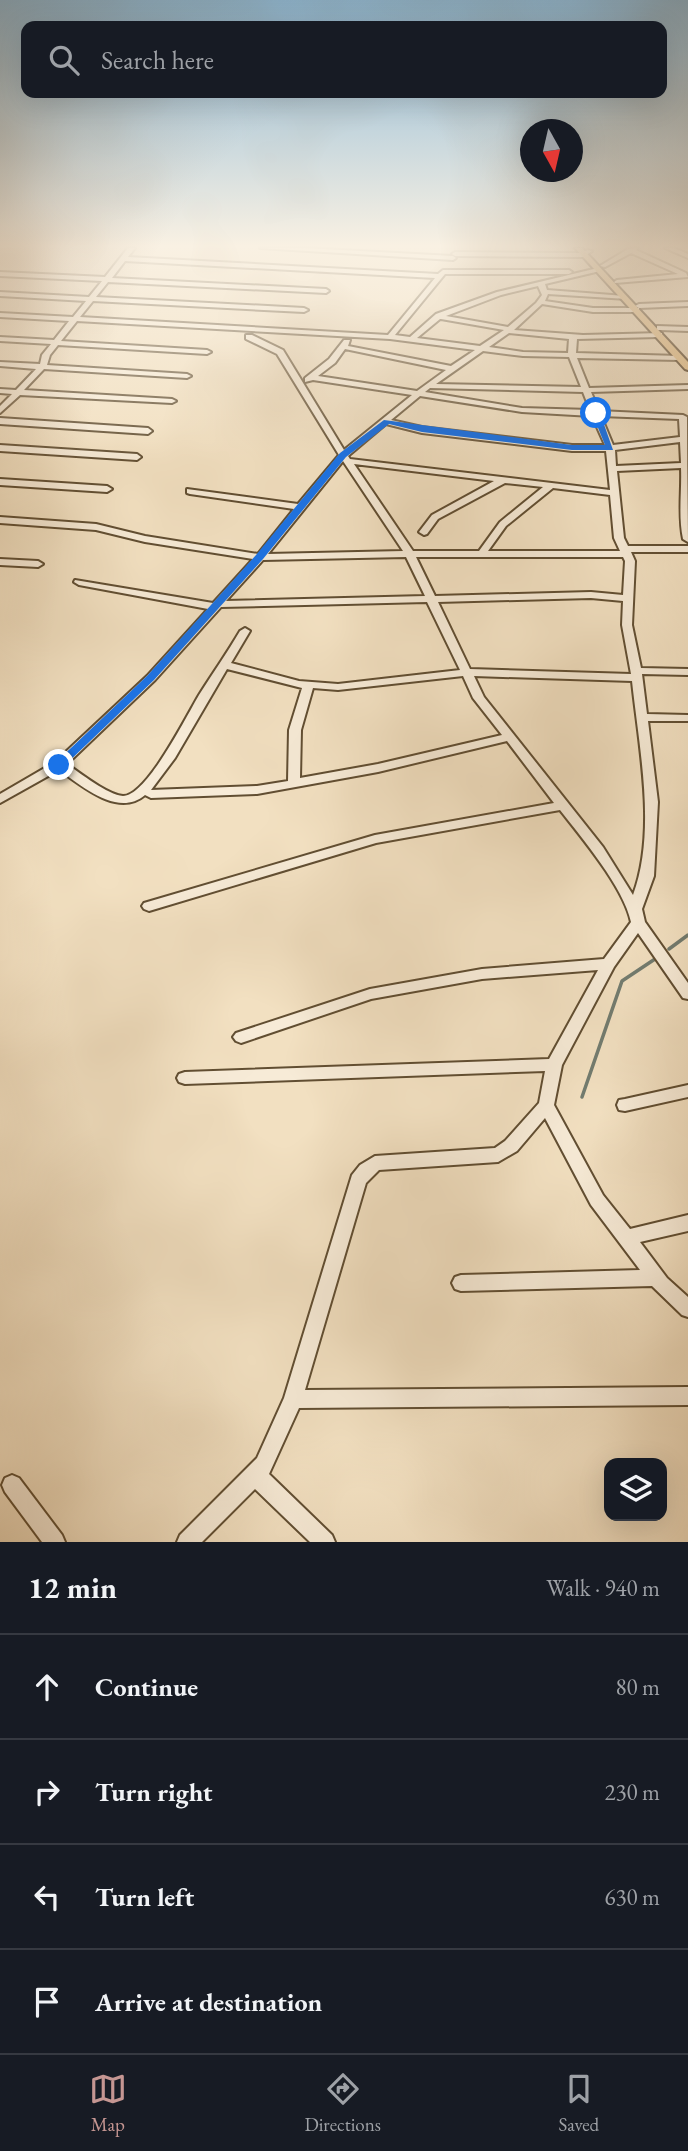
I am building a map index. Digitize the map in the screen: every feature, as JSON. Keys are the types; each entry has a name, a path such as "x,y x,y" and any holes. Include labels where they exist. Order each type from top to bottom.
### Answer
{"main road":[{"path":"648,320 684,358 688,367"}],"street":[{"path":"0,411 43,366 46,355 73,320"},
{"path":"91,320 390,337 481,349 572,356 684,358"},
{"path":"390,337 404,320"},
{"path":"411,340 434,320"},
{"path":"459,320 573,338 688,329"},
{"path":"0,799 59,765 150,678 217,606 346,458 428,386 520,320"},
{"path":"301,385 344,347 350,335"},
{"path":"249,337 280,352 409,554 479,698 597,850 688,994"},
{"path":"187,1542 264,1465 293,1398 358,1180 375,1163 498,1155 510,1146 546,1105 554,1066 608,964 637,916 647,876 652,802 627,625 630,561 619,538 610,448 572,356 573,338"},
{"path":"0,339 207,352"},
{"path":"344,347 453,369"},
{"path":"0,364 187,376"},
{"path":"312,377 522,410 682,417 687,491 684,521 688,539"},
{"path":"428,386 587,390 688,387"},
{"path":"0,391 172,401"},
{"path":"0,421 148,431"},
{"path":"387,422 558,446 610,448 684,439"},
{"path":"0,448 137,457"},
{"path":"346,458 615,493"},
{"path":"613,469 685,465"},
{"path":"424,532 435,517 505,479"},
{"path":"0,482 107,489"},
{"path":"482,554 489,537 552,485"},
{"path":"190,491 302,507"},
{"path":"0,520 96,527 157,541 260,557 625,552 688,548"},
{"path":"0,562 38,565"},
{"path":"79,582 217,606 591,595 628,598"},
{"path":"59,765 114,798 126,800 136,796 175,752 203,699 245,631"},
{"path":"226,665 308,685 338,687 467,673 636,675 688,672"},
{"path":"294,783 295,730 308,685"},
{"path":"642,717 688,718"},
{"path":"150,794 257,790 378,768 509,737"},
{"path":"149,906 375,839 563,806"},
{"path":"241,1037 370,994 482,974 608,964"},
{"path":"185,1078 554,1066"},
{"path":"625,1105 688,1091"},
{"path":"546,1105 597,1200 657,1278 688,1309"},
{"path":"626,1238 688,1223"},
{"path":"461,1283 657,1278"},
{"path":"293,1398 688,1396"},
{"path":"254,1474 325,1542"},
{"path":"12,1485 55,1542"}],"waterway":[{"path":"669,949 688,935"},
{"path":"582,1097 622,981 655,959"}],"route":[{"path":"59,765 150,678 260,557 343,455 387,422 572,448 610,448 596,413"}]}
